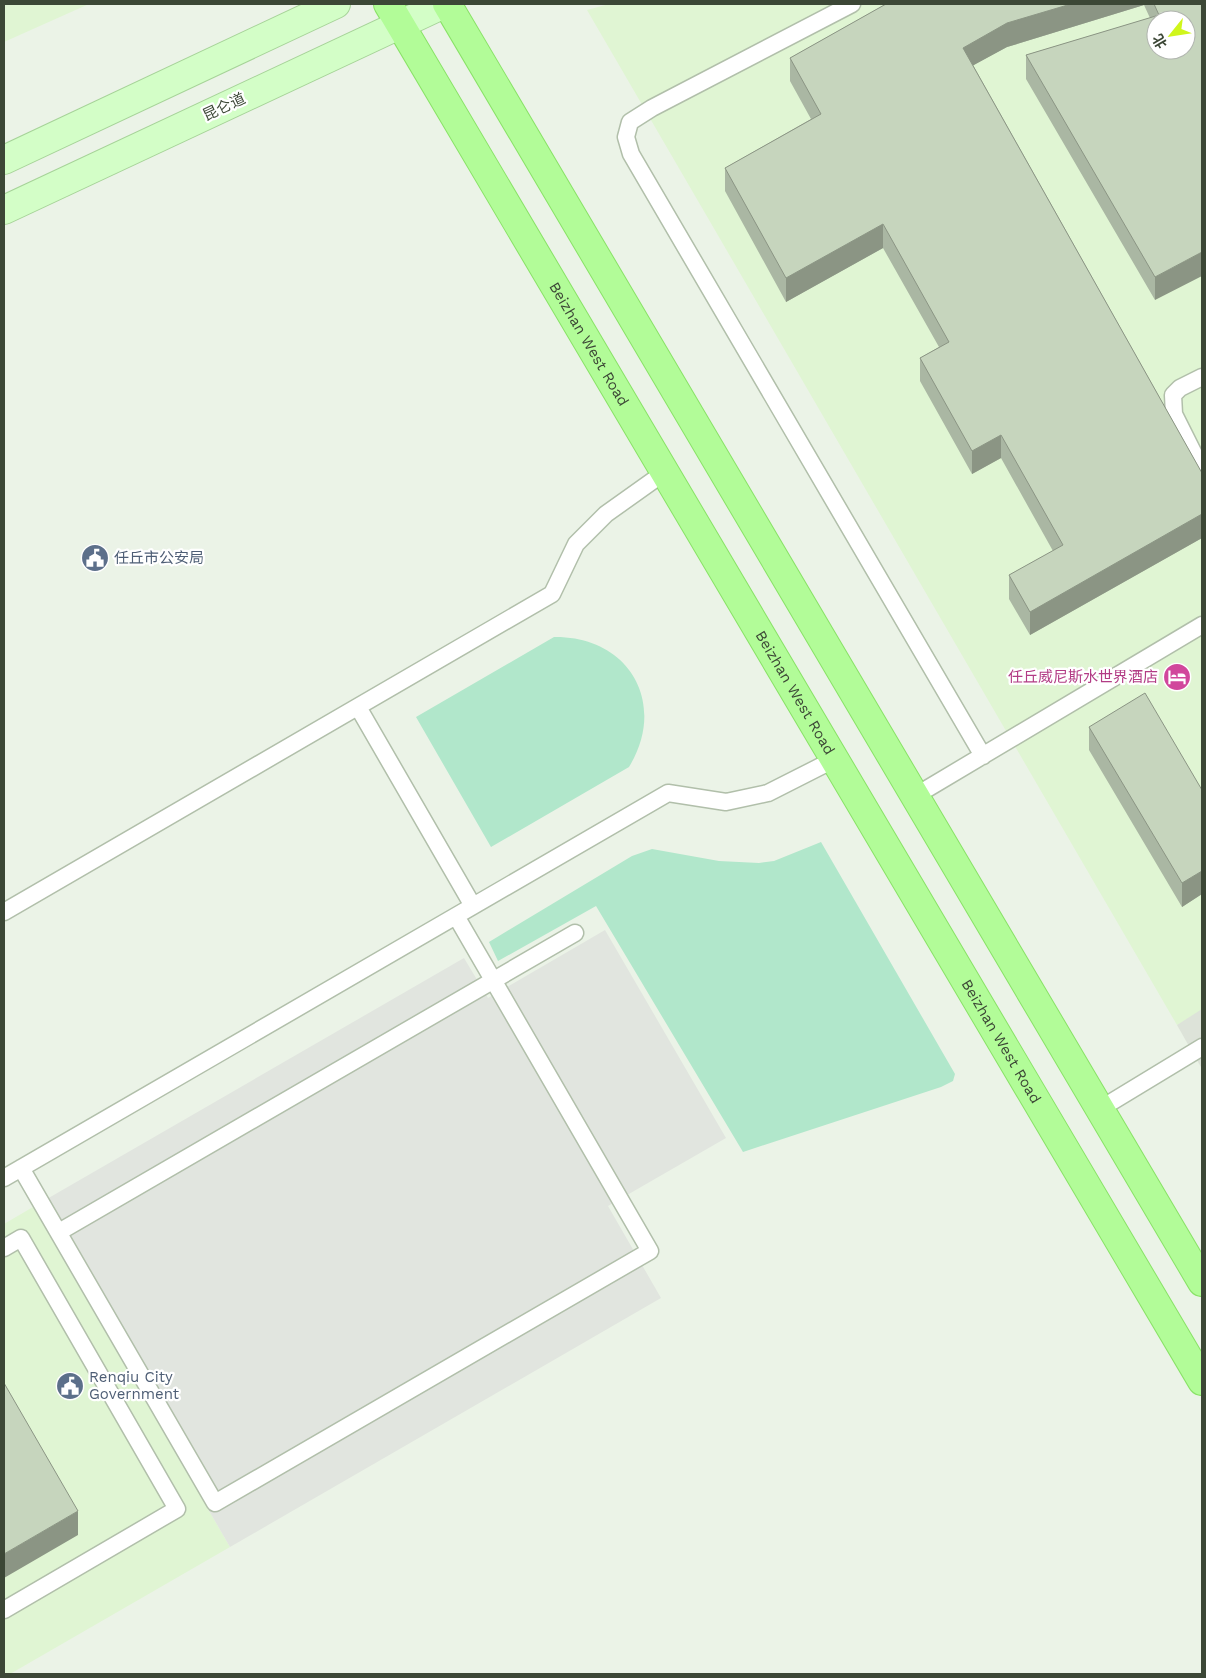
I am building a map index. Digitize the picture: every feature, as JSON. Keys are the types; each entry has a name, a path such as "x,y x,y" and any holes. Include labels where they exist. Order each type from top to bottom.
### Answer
{"main road":[{"path":"4,160 336,4"},
{"path":"445,4 1202,1282"},
{"name":"昆仑道","path":"4,210 394,14 445,4"},
{"name":"Beizhan West Road","path":"394,14 1202,1381"}],"lane":[{"path":"852,4 652,108 630,122 626,137 632,154 982,756"},
{"path":"1202,377 1180,388 1173,395 1174,414 1202,470"},
{"path":"4,912 552,594 576,544 606,514 665,472"},
{"path":"915,796 1202,625"},
{"path":"358,707 473,906"},
{"path":"4,1178 668,793 726,802 768,793 835,759"},
{"path":"21,1168 215,1503 474,1353 650,1250 456,916"},
{"path":"59,1232 575,933"},
{"path":"1100,1108 1202,1047"},
{"path":"4,1248 21,1238 177,1509 4,1610"}],"shaded area":[{"path":"4,4 89,4 4,42"},
{"path":"609,4 1202,4 1202,1010 1177,1025 587,10"},
{"path":"554,637 580,640 603,648 621,661 634,678 642,697 644,720 640,743 629,767 491,847 416,717"},
{"path":"821,842 955,1074 953,1081 941,1087 743,1152 596,906 498,961 489,942 632,856 652,849 719,861 759,863 774,861"},
{"path":"605,930 726,1138 608,1206 661,1298 230,1547 33,1207 464,958 488,998"},
{"path":"1202,1009 1202,1069 1177,1025"},
{"name":"Renqiu City Government","path":"33,1207 230,1547 10,1674 4,1674 4,1224"}],"building":[{"path":"886,4 1071,4 1007,23 963,48 1202,473 1202,514 1030,612 1009,575 1063,545 1001,435 972,451 920,358 949,342 883,224 786,278 725,168 821,114 790,58"},
{"path":"1154,4 1202,4 1202,252 1155,277 1026,55 1146,19 1146,60 1196,60 1196,10 1157,10"},
{"path":"1145,693 1202,790 1202,871 1182,883 1089,727"},
{"path":"4,1383 78,1511 4,1554"}],"place":[{"name":"任丘市公安局","path":"95,558"},
{"name":"任丘威尼斯水世界酒店","path":"1177,677"},
{"name":"Renqiu City Government","path":"70,1386"}]}
